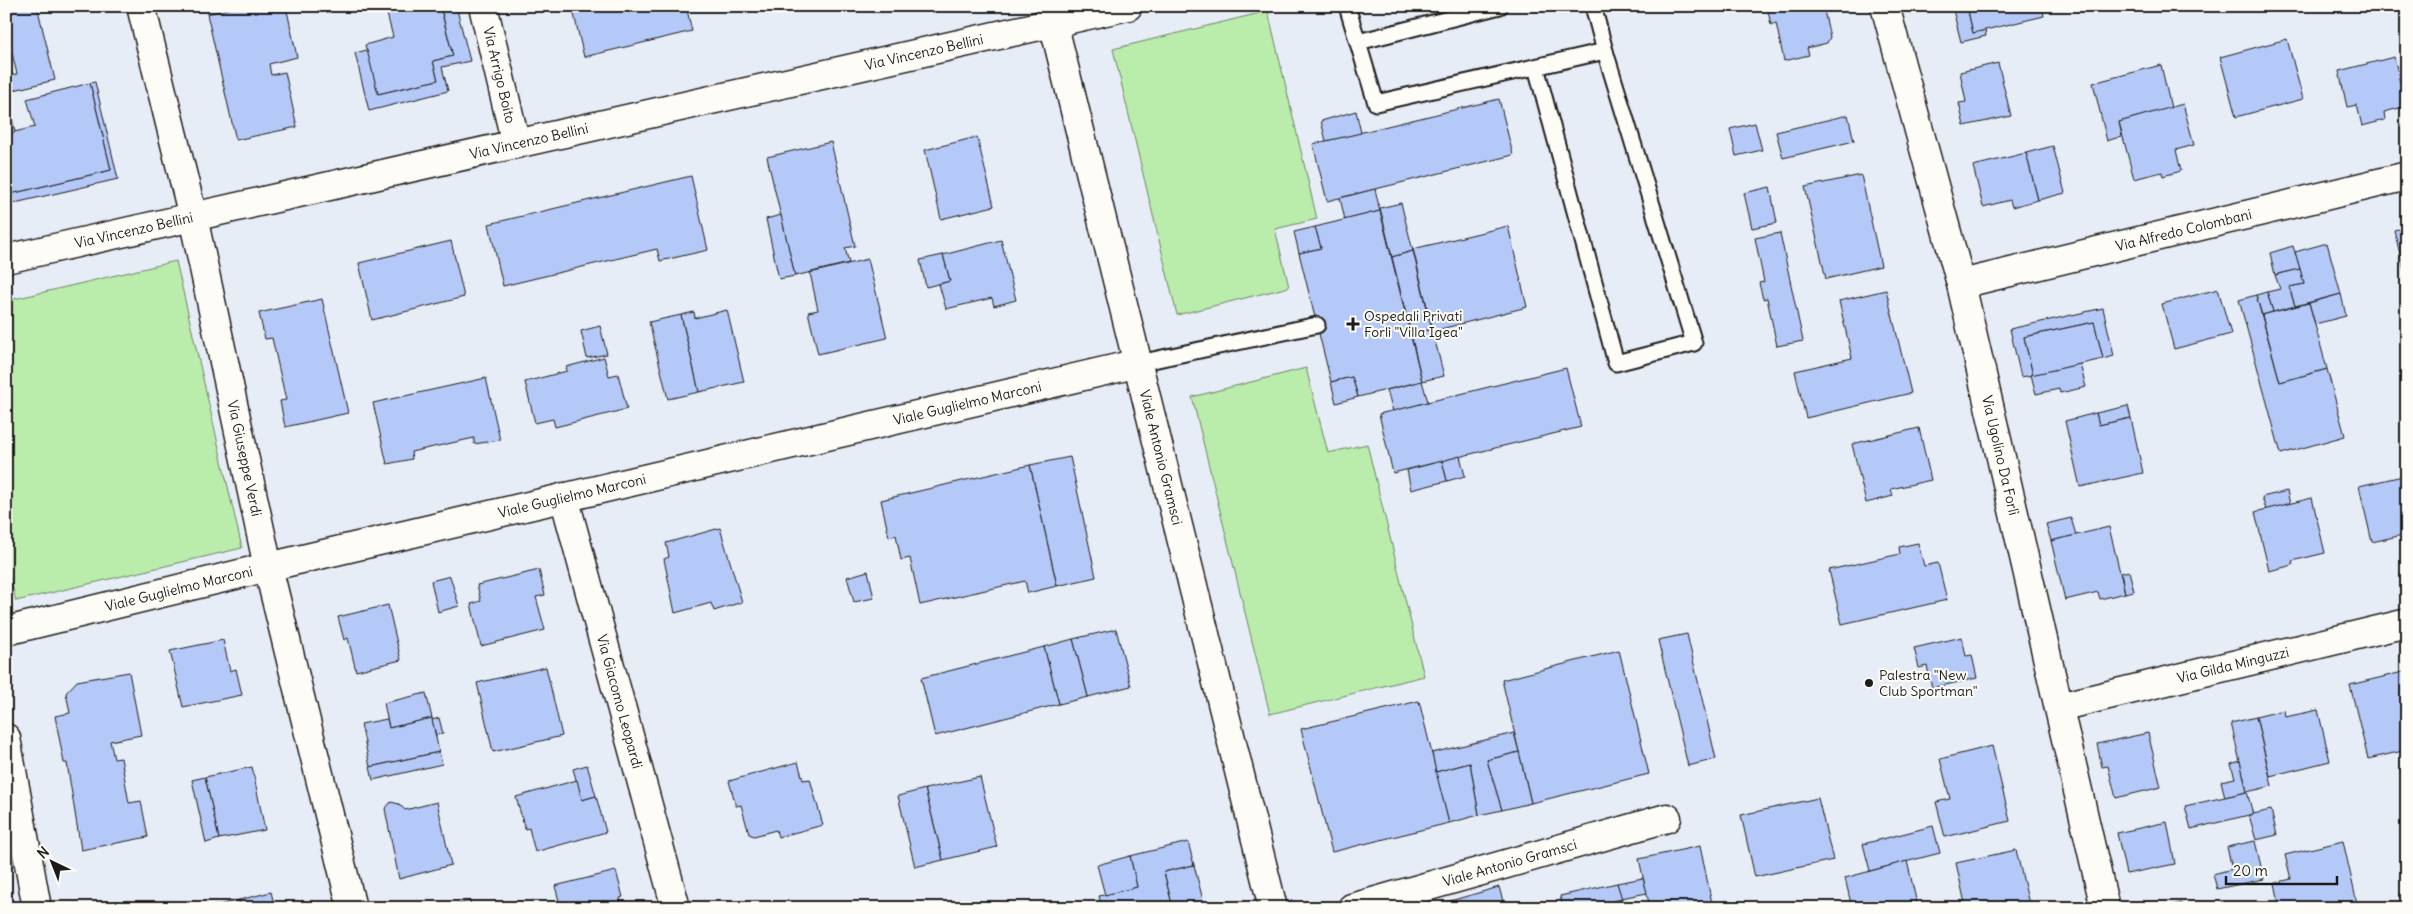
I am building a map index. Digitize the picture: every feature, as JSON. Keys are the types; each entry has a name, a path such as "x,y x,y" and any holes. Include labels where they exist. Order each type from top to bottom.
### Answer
{"street":[{"name":"Via Giuseppe Verdi","path":"141,6 193,217 268,567 352,908"},
{"name":"Via Arrigo Boito","path":"484,6 516,144"},
{"name":"Via Vincenzo Bellini","path":"6,259 516,144 1051,14 1128,6"},
{"name":"Via Ugolino Da Forlì","path":"1884,6 1960,284 2105,908"},
{"name":"Viale Antonio Gramsci","path":"1051,14 1273,908"},
{"name":"Via Alfredo Colombani","path":"1960,284 2407,176"},
{"name":"Viale Guglielmo Marconi","path":"6,631 268,567 1139,363"},
{"name":"Via Giacomo Leopardi","path":"564,497 676,908"},
{"name":"Via Gilda Minguzzi","path":"2059,707 2407,623"},
{"path":"6,738 37,908"},
{"name":"Viale Antonio Gramsci","path":"1352,908 1667,818"}],"lane":[{"path":"1347,6 1376,103 1605,51"},
{"path":"1358,42 1500,6"},
{"path":"1536,66 1616,363 1694,343 1593,6"},
{"path":"1139,363 1317,325"}],"green space":[{"path":"1268,11 1317,219 1275,229 1289,287 1177,315 1113,49"},
{"path":"176,261 242,548 16,601 6,561 6,301"},
{"path":"1306,368 1328,453 1367,444 1424,676 1270,714 1192,397"}],"building":[{"path":"23,6 37,6 55,80 10,91 13,106 6,108 6,76 17,74 6,29 6,10"},
{"path":"240,6 286,6 297,57 269,64 271,75 285,72 297,127 236,140 207,14"},
{"path":"385,6 440,6 453,56 433,61 438,80 378,94 365,45 393,37"},
{"path":"456,6 470,61 442,67 448,91 369,111 355,53 367,50 378,94 438,80 433,61 453,56 441,9"},
{"path":"572,6 686,6 692,31 584,57"},
{"path":"1767,6 1823,6 1830,37 1827,43 1807,48 1809,55 1784,61 1776,23 1771,25"},
{"path":"1952,6 1967,6 1973,33 1985,30 1986,36 1961,42"},
{"path":"1967,6 2042,6 2044,16 1973,33"},
{"path":"2287,39 2303,99 2236,117 2220,57"},
{"path":"2394,57 2400,82 2405,80 2407,106 2384,112 2385,120 2362,126 2357,105 2347,107 2339,71"},
{"path":"1998,63 2011,116 1964,126 1959,103 1966,102 1960,72"},
{"path":"2161,65 2171,108 2119,122 2122,136 2107,141 2093,83"},
{"path":"95,82 118,179 6,205 6,195 111,170 90,83"},
{"path":"90,83 111,170 6,195 6,134 35,127 27,99"},
{"path":"1499,99 1513,155 1327,201 1313,144"},
{"path":"2183,104 2194,145 2176,150 2181,171 2163,176 2162,172 2134,179 2119,122"},
{"path":"1356,111 1361,133 1326,141 1321,121"},
{"path":"1848,115 1854,141 1783,158 1776,132"},
{"path":"12,117 15,132 6,134 6,119"},
{"path":"1755,123 1762,150 1736,156 1730,129"},
{"path":"977,137 994,206 941,219 925,150"},
{"path":"831,142 855,246 845,248 849,263 795,276 767,157"},
{"path":"2053,146 2065,193 2038,200 2026,153"},
{"path":"2026,153 2038,200 2012,207 2010,200 1983,207 1973,166"},
{"path":"1861,175 1881,266 1826,279 1805,187"},
{"path":"691,176 708,250 660,261 657,249 503,286 489,224"},
{"path":"1770,187 1777,223 1752,228 1744,193"},
{"path":"1375,189 1380,211 1345,220 1340,198"},
{"path":"1401,203 1413,251 1392,257 1380,208"},
{"path":"1380,211 1422,381 1358,397 1352,377 1331,382 1299,253 1321,248 1315,227"},
{"path":"781,215 795,276 779,279 766,219"},
{"path":"1508,226 1527,307 1433,331 1413,249"},
{"path":"1315,227 1321,248 1299,253 1294,232"},
{"path":"2407,227 2407,282 2394,230"},
{"path":"1780,233 1803,341 1777,346 1767,298 1763,299 1759,283 1764,282 1755,238"},
{"path":"1001,240 1016,300 994,306 992,298 946,309 939,284 950,281 943,255"},
{"path":"451,241 464,297 372,320 359,263"},
{"path":"2327,243 2341,294 2295,306 2289,287 2304,284 2295,252"},
{"path":"2293,246 2300,269 2275,275 2270,253"},
{"path":"1413,251 1432,329 1411,334 1392,257"},
{"path":"943,255 950,281 926,287 920,260"},
{"path":"868,259 887,338 818,354 808,312 818,310 810,273"},
{"path":"2300,269 2304,284 2289,287 2295,306 2273,312 2267,292 2280,289 2275,275"},
{"path":"2218,289 2231,334 2174,349 2162,304"},
{"path":"1886,290 1911,393 1806,418 1795,371 1852,358 1839,301"},
{"path":"2267,292 2273,312 2262,315 2256,295"},
{"path":"2341,294 2346,316 2315,324 2309,303"},
{"path":"2256,295 2280,382 2327,369 2345,436 2281,454 2239,300"},
{"path":"322,299 348,413 285,427 280,401 286,400 272,338 265,339 259,313"},
{"path":"2309,303 2327,369 2280,382 2262,315"},
{"path":"2103,308 2114,356 2103,359 2094,322 2024,337 2033,375 2021,377 2010,329"},
{"path":"727,310 744,382 699,392 681,315 694,312 695,318"},
{"path":"681,315 699,392 668,399 649,322"},
{"path":"2094,322 2103,359 2033,375 2024,337"},
{"path":"600,326 607,354 587,358 581,331"},
{"path":"1432,329 1444,376 1422,381 1411,334"},
{"path":"604,357 609,376 618,374 627,409 555,427 553,419 535,423 525,382 567,371 566,367"},
{"path":"2080,364 2086,387 2060,393 2059,389 2036,394 2031,375"},
{"path":"1566,368 1581,427 1393,473 1379,414"},
{"path":"1352,377 1358,397 1336,403 1331,382"},
{"path":"486,378 500,440 474,444 474,438 411,452 412,459 387,464 373,403"},
{"path":"1422,381 1428,402 1393,411 1387,390"},
{"path":"2128,406 2131,418 2099,425 2096,413"},
{"path":"2096,413 2099,425 2131,418 2143,473 2080,487 2065,421"},
{"path":"1919,428 1931,480 1891,489 1893,496 1866,503 1852,444"},
{"path":"1460,456 1465,476 1447,481 1442,461"},
{"path":"1070,457 1096,577 1057,586 1030,465"},
{"path":"1442,461 1447,481 1411,490 1407,470"},
{"path":"1030,465 1057,586 1028,593 1025,581 920,605 910,558 901,560 896,535 889,537 881,500"},
{"path":"2407,475 2407,534 2372,542 2359,486"},
{"path":"2287,491 2290,504 2266,510 2262,497"},
{"path":"2312,498 2325,553 2292,561 2293,565 2269,571 2255,512"},
{"path":"2071,518 2076,535 2051,541 2046,524"},
{"path":"2109,527 2125,593 2100,599 2098,592 2065,600 2051,541"},
{"path":"720,528 742,602 714,611 711,603 675,613 664,559 669,557 666,543"},
{"path":"1918,543 1924,566 1938,563 1947,600 1842,624 1829,570 1900,554 1899,547"},
{"path":"539,570 545,595 536,597 545,630 481,646 471,604 481,601 477,585"},
{"path":"868,571 874,598 854,602 847,577"},
{"path":"2129,571 2134,591 2125,593 2121,573"},
{"path":"450,576 459,606 438,612 431,581"},
{"path":"388,605 401,660 356,671 348,638 344,640 338,617"},
{"path":"1116,629 1131,686 1088,697 1073,639"},
{"path":"1687,634 1716,759 1688,766 1658,640"},
{"path":"1962,637 1966,656 1972,655 1977,678 1932,688 1927,666 1919,668 1914,648"},
{"path":"1073,639 1088,697 1059,704 1044,647"},
{"path":"223,640 230,671 236,669 242,695 183,707 170,651"},
{"path":"1044,647 1059,704 935,736 921,678"},
{"path":"1619,650 1649,774 1531,803 1502,680"},
{"path":"546,667 562,736 493,752 477,683"},
{"path":"2407,671 2407,750 2368,759 2350,685"},
{"path":"129,672 141,735 110,741 114,759 121,758 129,803 141,801 148,837 81,850 67,763 64,763 55,716 70,713 66,693 77,681"},
{"path":"426,693 432,718 389,728 384,703"},
{"path":"1419,701 1449,823 1332,852 1301,729"},
{"path":"2284,710 2285,717 2318,710 2330,761 2270,776 2256,717"},
{"path":"2256,717 2272,786 2247,792 2231,723"},
{"path":"432,718 439,752 370,767 361,724 387,719 389,728"},
{"path":"439,718 443,734 436,735 432,720"},
{"path":"1514,733 1519,752 1487,760 1502,810 1479,815 1470,763 1436,772 1432,753"},
{"path":"2148,733 2161,787 2116,798 2108,766 2102,767 2097,744"},
{"path":"1992,746 2010,821 1945,837 1936,802 1950,799 1940,759"},
{"path":"439,752 442,764 373,780 370,767"},
{"path":"1519,752 1531,803 1502,810 1487,760"},
{"path":"2240,761 2247,792 2225,797 2221,781 2235,778 2231,764"},
{"path":"798,762 803,780 810,779 823,825 778,837 776,830 754,836 749,834 741,805 736,806 729,781"},
{"path":"1470,763 1479,815 1449,823 1436,772"},
{"path":"587,765 596,796 582,800 573,769"},
{"path":"252,767 265,830 219,839 205,777"},
{"path":"205,777 219,839 206,843 192,780"},
{"path":"980,777 997,847 943,860 925,789"},
{"path":"577,780 582,800 596,796 606,832 535,852 529,828 525,829 516,797"},
{"path":"925,789 943,860 915,867 898,796"},
{"path":"2247,792 2253,814 2191,829 2185,806"},
{"path":"1818,798 1833,860 1755,877 1741,815"},
{"path":"391,802 399,804 405,810 437,802 451,865 399,879 385,809"},
{"path":"2271,810 2277,835 2256,840 2249,815"},
{"path":"2167,822 2175,864 2126,874 2117,833"},
{"path":"1933,826 1940,853 1870,871 1863,844"},
{"path":"2255,841 2264,879 2217,889 2213,874 2232,869 2227,847"},
{"path":"2343,841 2358,908 2280,908 2275,883 2291,879 2285,855"},
{"path":"1188,842 1194,865 1164,872 1173,908 1102,908 1099,896 1137,887 1130,856"},
{"path":"1700,846 1713,908 1650,908 1639,859"},
{"path":"2016,850 2030,908 1966,908 1956,863"},
{"path":"1130,856 1137,887 1105,895 1097,865"},
{"path":"1907,861 1918,908 1911,908 1910,903 1889,908 1852,908 1845,878"},
{"path":"1194,865 1205,908 1173,908 1164,872"},
{"path":"616,871 623,897 620,898 622,908 561,908 555,886"},
{"path":"1643,878 1647,893 1621,898 1617,883"},
{"path":"1617,883 1622,899 1584,908 1563,908 1560,896"},
{"path":"1499,887 1505,908 1444,908 1443,903"},
{"path":"271,892 275,908 236,908 240,907 239,900"},
{"path":"1622,899 1623,908 1584,908"},
{"path":"239,900 240,907 215,908 214,906"},
{"path":"470,901 472,908 443,908"},
{"path":"1910,903 1911,908 1889,908"},
{"path":"2181,903 2183,908 2160,908"}],"place":[{"name":"Ospedali Privati Forlì \"Villa Igea\"","path":"1353,324"},
{"name":"Palestra \"New Club Sportman\"","path":"1869,683"}]}
